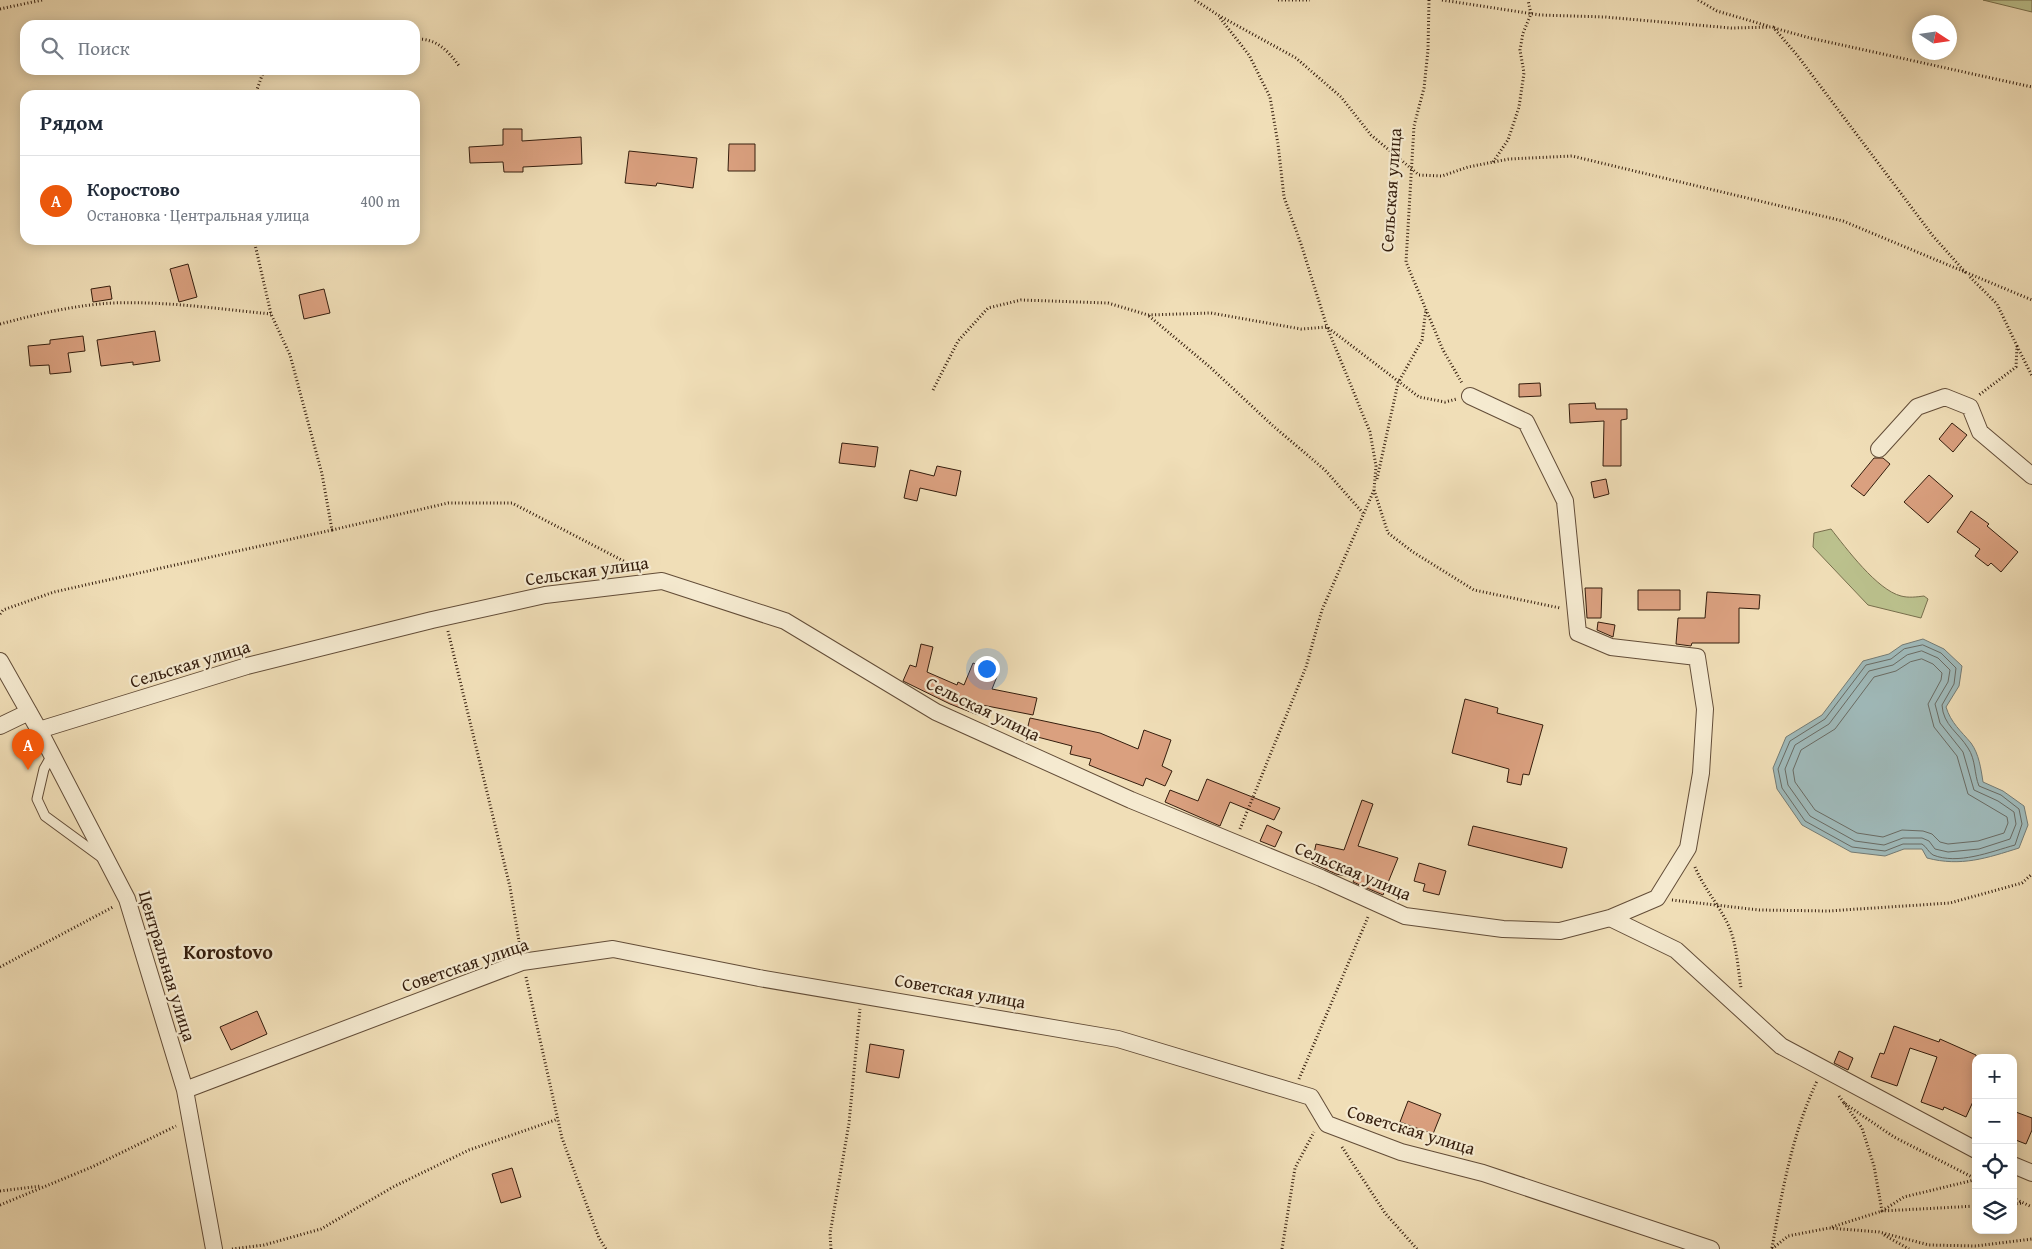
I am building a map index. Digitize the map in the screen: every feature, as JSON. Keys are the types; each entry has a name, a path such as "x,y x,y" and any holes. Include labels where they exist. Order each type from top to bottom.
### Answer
{"street":[{"path":"1470,396 1526,422 1566,500 1578,633 1611,647 1697,657 1706,708 1700,773 1688,848 1657,898"},
{"path":"1879,450 1917,407 1945,397 1970,407 1980,432 2032,476"},
{"name":"Сельская улица","path":"40,730 247,666 444,618 545,594 662,582 785,621 936,712 1122,796 1405,916 1503,929 1560,931 1610,918 1657,898"},
{"name":"Центральная улица","path":"0,661 40,730 127,899 184,1090 214,1249"},
{"path":"0,726 29,712"},
{"path":"1610,918 1676,950 1781,1046 1972,1148"},
{"name":"Советская улица","path":"184,1090 522,962 613,949 759,978 1118,1039 1311,1097 1321,1123 1401,1152 1483,1174 1711,1249"},
{"path":"2017,1167 2032,1173"}],"lane":[{"path":"52,755 44,769 37,799 45,816 108,862"}],"path":[{"path":"0,9 42,0"},
{"path":"1195,0 1218,15 1296,58 1341,97 1371,135 1420,175 1442,176 1509,159 1572,156 1843,221 1968,275 2032,300"},
{"path":"1278,0 1310,0"},
{"name":"Сельская улица","path":"1429,0 1428,50 1424,88 1414,126 1406,262 1443,350 1470,396"},
{"path":"1442,0 1531,14 1605,17 1731,28 1773,27"},
{"path":"1492,162 1508,140 1519,107 1524,73 1520,50 1523,33 1531,14 1528,0"},
{"path":"1698,0 1717,11 1810,38 2032,87"},
{"path":"1218,15 1249,56 1270,97 1284,197 1327,327 1370,432 1376,466 1374,490 1388,534 1474,590 1535,602 1576,614"},
{"path":"1773,27 1797,55 1933,236 1997,304 2032,376"},
{"path":"420,38 427,38 446,48 460,68"},
{"path":"257,90 262,75"},
{"path":"255,245 270,314 290,355 322,474 332,530"},
{"path":"933,390 958,341 988,308 1022,300 1108,302 1148,316 1211,368 1272,425 1325,470 1363,513"},
{"path":"0,324 62,309 114,303 163,304 270,314"},
{"path":"1235,843 1306,667 1322,610 1374,490 1398,383 1422,340 1426,309"},
{"path":"1148,316 1211,313 1300,329 1327,327 1398,383 1419,397 1446,402 1470,396"},
{"path":"1970,407 1982,392 2016,367 2017,346"},
{"path":"0,614 3,610 54,592 448,503 512,503 662,582"},
{"path":"444,618 510,887 522,962 562,1138 599,1238 606,1249"},
{"path":"1688,848 1700,878 1719,906 1731,931 1745,1015"},
{"path":"1657,898 1759,910 1828,911 1950,904 2022,883 2032,874"},
{"path":"0,967 127,899"},
{"path":"1293,1091 1374,902"},
{"path":"831,1249 830,1234 849,1123 861,994"},
{"path":"1772,1249 1784,1181 1806,1106 1823,1070"},
{"path":"1839,1094 1862,1128 1874,1166 1882,1211"},
{"path":"1844,1103 1894,1137 1972,1177"},
{"path":"232,1249 264,1245 320,1228 393,1187 469,1150 558,1119"},
{"path":"0,1205 92,1167 190,1120"},
{"path":"1282,1249 1295,1168 1321,1123 1385,1212 1417,1249"},
{"path":"1772,1249 1788,1236 1829,1228 1882,1211 1904,1197 1972,1180"},
{"path":"0,1191 47,1186"},
{"path":"2017,1200 2032,1207"},
{"path":"2017,1204 2024,1203"},
{"path":"1882,1211 1972,1206"},
{"path":"1829,1228 1879,1232 1929,1245 1976,1246 2032,1239"},
{"path":"1879,1232 1909,1249"}],"green space":[{"path":"1983,0 2032,0 2032,12"},
{"path":"1831,529 1845,547 1882,586 1901,596 1924,596 1928,599 1921,618 1868,605 1813,547 1814,533"}],"water":[{"path":"1923,639 1944,649 1962,666 1959,686 1946,707 1953,722 1974,747 1983,782 2003,791 2024,806 2028,825 2019,848 1985,858 1951,862 1927,858 1922,849 1904,849 1885,856 1851,852 1802,825 1777,789 1773,768 1786,737 1822,715 1863,661 1889,654 1902,645"}],"building":[{"path":"503,129 522,129 522,141 581,137 582,164 523,167 523,172 504,172 503,162 470,163 469,147 503,145"},
{"path":"729,144 755,144 755,171 728,171"},
{"path":"629,151 697,158 693,188 657,183 656,186 625,183"},
{"path":"188,264 197,297 179,302 170,269"},
{"path":"110,286 112,299 93,302 91,289"},
{"path":"324,289 330,313 304,319 299,295"},
{"path":"155,331 160,361 133,365 133,362 101,366 97,340"},
{"path":"83,336 85,351 68,353 71,372 50,374 49,365 30,366 28,346 50,344 50,340"},
{"path":"1540,383 1541,396 1519,397 1519,384"},
{"path":"1595,403 1596,409 1627,409 1627,419 1621,420 1621,466 1603,466 1604,421 1570,423 1569,404"},
{"path":"1952,423 1967,435 1953,452 1939,439"},
{"path":"842,443 878,447 875,467 839,463"},
{"path":"1874,458 1883,458 1890,464 1864,496 1851,486"},
{"path":"937,466 961,471 956,496 920,488 917,501 904,498 910,470 934,476"},
{"path":"1929,475 1953,496 1928,523 1904,502"},
{"path":"1606,479 1609,494 1594,498 1591,482"},
{"path":"1971,511 1989,524 1987,526 2018,552 2001,572 1991,563 1988,566 1975,556 1980,549 1957,532"},
{"path":"1585,588 1602,588 1601,618 1587,618"},
{"path":"1638,590 1680,590 1680,610 1638,610"},
{"path":"1707,592 1760,595 1759,609 1739,608 1739,643 1692,643 1691,646 1676,644 1678,618 1705,618"},
{"path":"1598,622 1615,625 1613,637 1597,630"},
{"path":"921,644 933,647 927,672 957,685 958,682 964,685 973,663 998,674 992,689 1037,698 1033,715 982,705 978,715 950,704 903,681 910,665 916,667"},
{"path":"1465,699 1498,708 1497,713 1543,725 1529,775 1523,774 1521,785 1507,782 1509,769 1452,753"},
{"path":"1030,718 1100,733 1138,749 1144,730 1171,740 1162,766 1172,771 1165,786 1146,778 1143,786 1089,765 1091,759 1070,754 1072,746 1026,734"},
{"path":"1207,779 1280,808 1274,820 1230,802 1220,826 1165,802 1170,790 1198,801"},
{"path":"1362,800 1373,804 1358,846 1398,858 1383,895 1353,882 1355,878 1336,874 1312,863 1316,844 1344,850"},
{"path":"1267,825 1282,832 1275,847 1260,841"},
{"path":"1473,826 1567,848 1562,868 1468,845"},
{"path":"1419,863 1446,871 1439,895 1423,891 1425,884 1414,881"},
{"path":"257,1011 267,1034 231,1050 220,1027"},
{"path":"1894,1026 1939,1042 1940,1039 1974,1054 1972,1054 1972,1104 1966,1117 1944,1107 1943,1110 1921,1102 1937,1057 1910,1048 1897,1086 1871,1077 1880,1053 1884,1054"},
{"path":"870,1044 904,1050 899,1078 866,1072"},
{"path":"1839,1051 1853,1058 1848,1070 1834,1063"},
{"path":"1408,1101 1441,1114 1433,1134 1400,1122"},
{"path":"2017,1112 2032,1118 2032,1130 2026,1144 2017,1141"},
{"path":"512,1168 521,1197 501,1203 492,1174"}],"place":[{"name":"Коростово","path":"28,770"}],"district":[{"name":"Korostovo","path":"228,952"}]}
